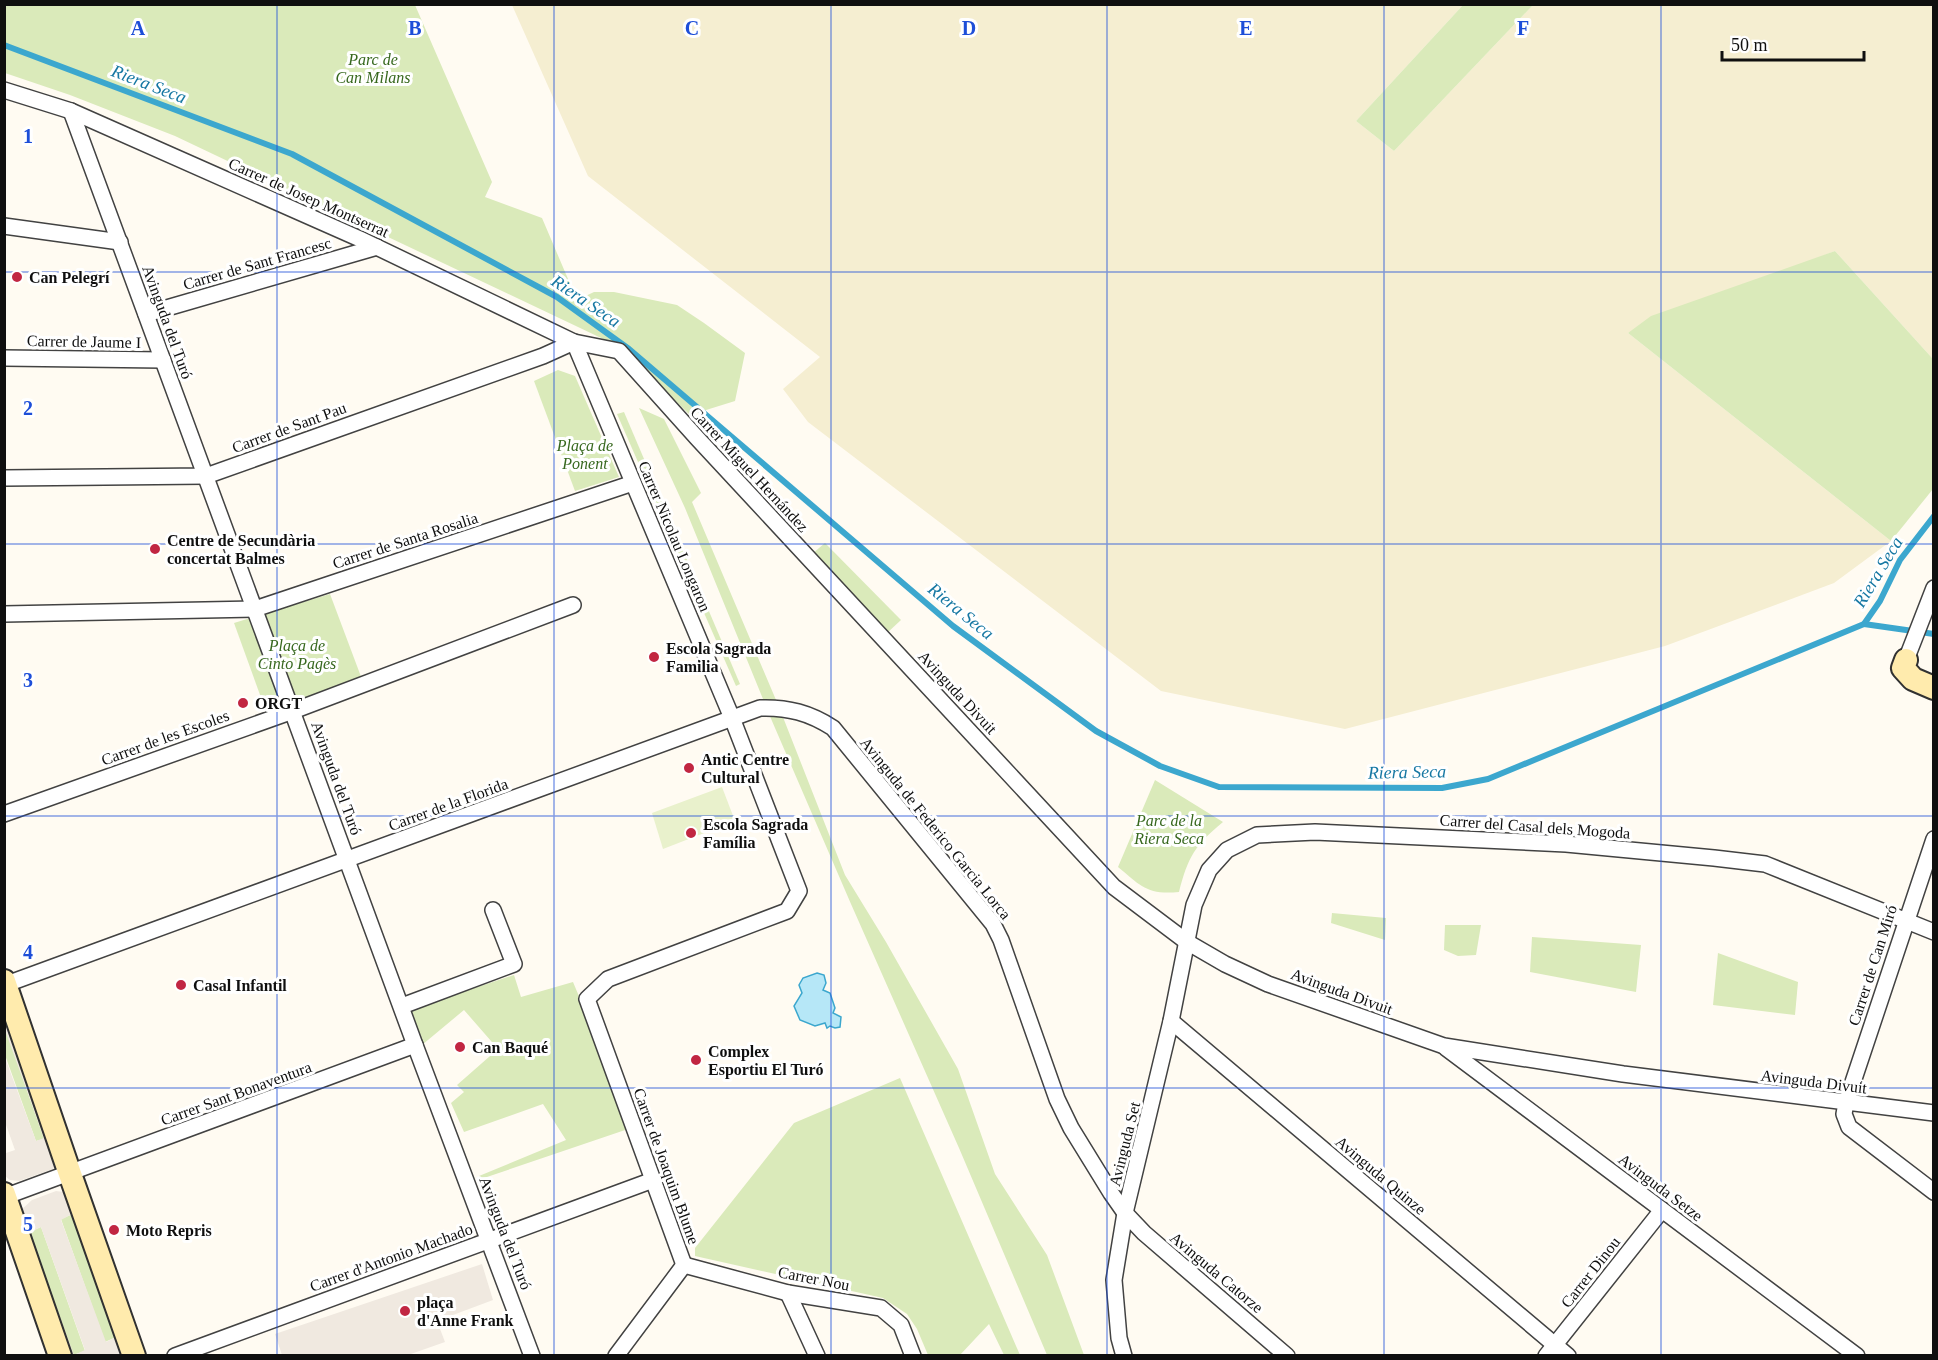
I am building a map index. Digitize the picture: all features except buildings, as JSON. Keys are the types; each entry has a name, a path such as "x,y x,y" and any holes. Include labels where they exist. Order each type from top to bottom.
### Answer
{"main road":[{"path":"1906,660 1903,668 1913,679 1934,688"},
{"path":"5,984 134,1356"},
{"path":"5,1195 60,1356"}],"street":[{"name":"Carrer de Josep Montserrat","path":"4,90 71,111 377,247 574,342 595,346"},
{"name":"Avinguda del Turó","path":"71,111 532,1356"},
{"path":"4,226 120,242"},
{"name":"Carrer de Sant Francesc","path":"146,314 377,247"},
{"name":"Carrer de Sant Pau","path":"4,478 206,476 543,356 574,342"},
{"name":"Carrer Nicolau Longaron","path":"574,342 732,718 799,891 787,911 608,979"},
{"name":"Carrer Miguel Hernández","path":"595,346 619,351 873,627"},
{"name":"Carrer de Jaume I","path":"4,358 163,360"},
{"name":"Carrer de Santa Rosalia","path":"4,615 255,609 633,483"},
{"path":"1906,660 1931,596"},
{"name":"Carrer de les Escoles","path":"4,813 293,711 573,604"},
{"name":"Avinguda Divuit","path":"873,627 1114,887 1187,942 1268,984 1444,1046 1623,1074 1934,1113"},
{"name":"Avinguda de Federico Garcia Lorca","path":"732,718 760,708 779,708 816,717 833,728 993,924 1001,940 1057,1099 1071,1128 1125,1213"},
{"name":"Carrer de la Florida","path":"5,984 732,718"},
{"name":"Carrer del Casal dels Mogoda","path":"1187,942 1194,905 1209,870 1227,849 1257,835 1315,832 1566,844 1765,864 1934,932"},
{"name":"Carrer de Can Miró","path":"1846,1103 1934,839"},
{"path":"402,1006 514,964 492,910"},
{"name":"Avinguda Set","path":"1124,1356 1119,1338 1114,1280 1125,1213 1172,1021 1187,942"},
{"name":"Carrer de Joaquim Blume","path":"608,979 587,999 684,1265 616,1356"},
{"name":"Avinguda Quinze","path":"1172,1021 1550,1350 1568,1356"},
{"name":"Carrer Sant Bonaventura","path":"5,1195 70,1174 416,1046"},
{"name":"Avinguda Setze","path":"1444,1046 1857,1356"},
{"path":"1846,1103 1844,1114 1848,1127 1934,1192"},
{"name":"Carrer d'Antonio Machado","path":"175,1356 653,1180"},
{"name":"Carrer Dinou","path":"1550,1350 1662,1210"},
{"name":"Avinguda Catorze","path":"1125,1213 1144,1233 1287,1356"},
{"name":"Carrer Nou","path":"684,1265 788,1293 881,1308 902,1325 913,1356"},
{"path":"788,1293 817,1356"}],"shaded area":[{"path":"512,5 1463,5 1356,121 1394,151 1533,5 1933,5 1933,359 1835,251 1628,333 1891,541 1834,583 1665,646 1345,729 1161,691 808,422 783,389 820,357 588,176"},
{"path":"5,1006 58,1164 53,1169 19,1181 10,1180 5,1176 5,1149 6,1153 15,1150 5,1122 4,1055 36,1141 44,1138 5,1030"},
{"path":"56,1191 64,1192 126,1355 74,1355 67,1355 20,1211 32,1200","holes":["72,1214 116,1337 106,1342 61,1220","41,1227 85,1350 74,1355 29,1233"]},
{"name":"plaça d'Anne Frank","path":"482,1264 493,1300 437,1321 445,1342 408,1355 282,1355 275,1334"}],"green space":[{"name":"Parc de Can Milans","path":"5,5 415,5 492,182 485,197 542,218 577,300 594,292 614,292 677,305 745,353 735,401 690,415 618,346 175,136 70,95 5,73"},
{"path":"1463,5 1533,5 1394,151 1356,121"},
{"path":"1835,251 1933,359 1933,489 1891,541 1628,333 1651,316"},
{"name":"Plaça de Ponent","path":"558,370 575,376 619,477 575,491 534,381"},
{"path":"639,408 664,419 701,493 692,502 779,707 845,875 958,1069 995,1174 1047,1255 1084,1355 1047,1355 772,721 685,508"},
{"path":"624,412 740,684 736,686 617,414"},
{"path":"825,543 901,620 887,633 812,554"},
{"name":"Plaça de Cinto Pagès","path":"330,594 363,682 268,717 234,623"},
{"name":"Parc de la Riera Seca","path":"1155,780 1223,822 1194,852 1179,892 1159,892 1145,888 1118,867"},
{"path":"722,787 735,821 663,849 652,813"},
{"path":"1332,913 1386,918 1385,940 1331,923"},
{"path":"1445,925 1481,925 1476,955 1458,956 1444,950"},
{"path":"1532,937 1641,945 1636,992 1530,972"},
{"path":"1718,953 1798,982 1795,1015 1713,1005"},
{"path":"514,975 521,997 573,982 634,1127 481,1179 479,1176 566,1140 543,1104 464,1132 451,1103 464,1092 457,1085 498,1049 464,1010 422,1045 411,1009"},
{"path":"4,1030 6,1030 44,1139 36,1141 5,1055"},
{"path":"900,1078 1020,1355 1004,1355 989,1324 960,1355 928,1355 917,1329 907,1314 883,1298 695,1256 695,1248 794,1123"},
{"path":"73,1214 116,1337 105,1342 61,1219"},
{"path":"41,1227 85,1351 73,1355 29,1232"}],"water":[{"path":"817,973 824,975 826,983 823,990 830,993 835,1008 833,1013 841,1017 840,1027 827,1028 825,1023 815,1026 800,1020 794,1006 802,993 799,985 803,978"}],"waterway":[{"name":"Riera Seca","path":"4,45 292,154 557,297 629,349 953,626 1096,731 1160,766 1219,787 1442,788 1488,779 1864,624 1880,601 1900,560 1934,516"},
{"path":"1864,624 1934,634"}],"place":[{"name":"Can Pelegrí","path":"17,277"},
{"name":"Centre de Secundària concertat Balmes","path":"155,549"},
{"name":"Escola Sagrada Familia","path":"654,657"},
{"name":"ORGT","path":"243,703"},
{"name":"Antic Centre Cultural","path":"689,768"},
{"name":"Escola Sagrada Família","path":"691,833"},
{"name":"Casal Infantil","path":"181,985"},
{"name":"Can Baqué","path":"460,1047"},
{"name":"Complex Esportiu El Turó","path":"696,1060"},
{"name":"Moto Repris","path":"114,1230"},
{"name":"plaça d'Anne Frank","path":"405,1311"}]}
